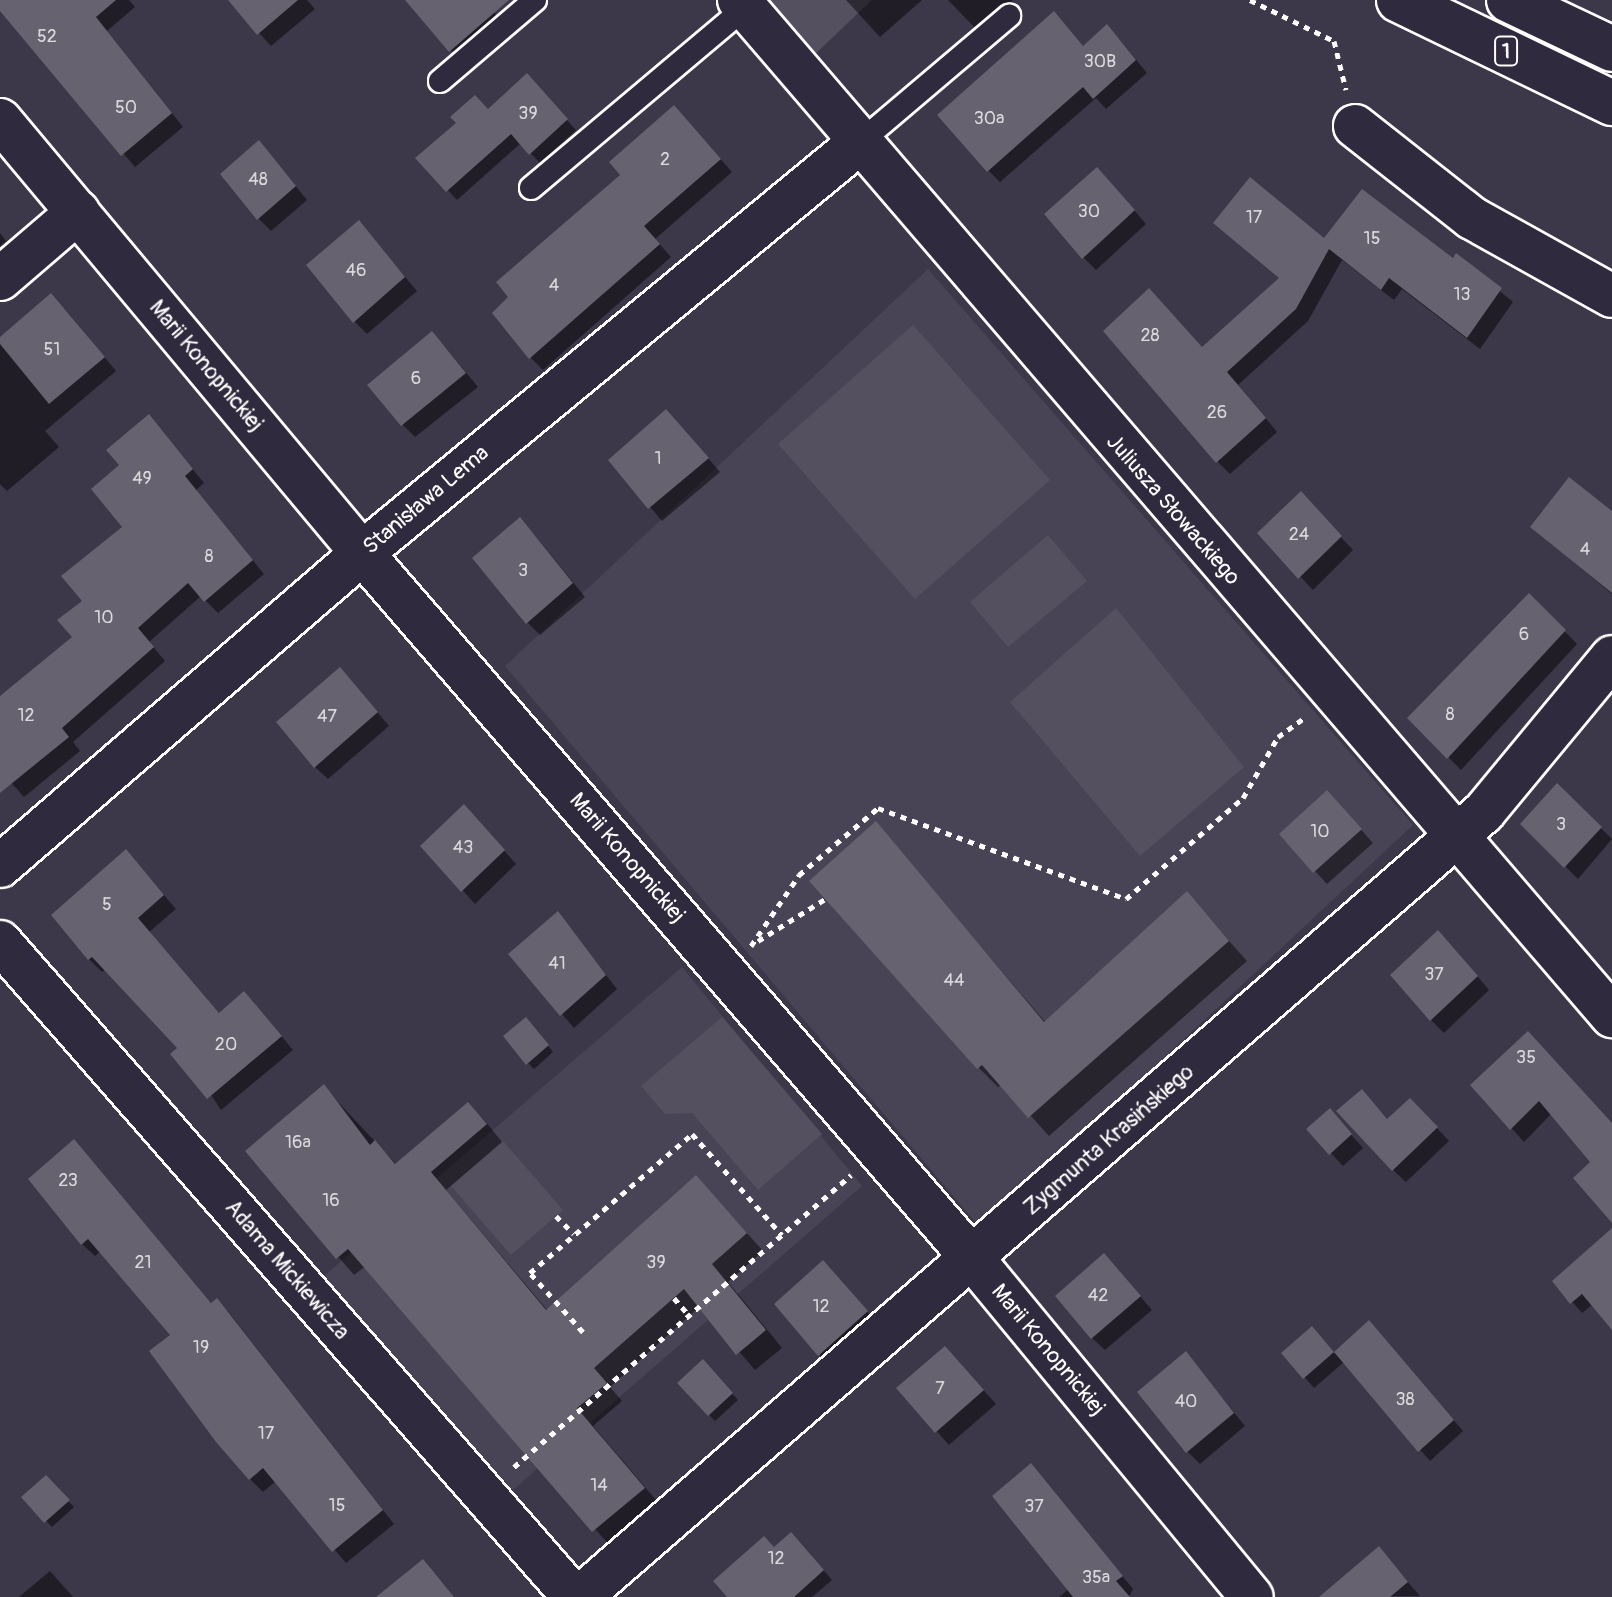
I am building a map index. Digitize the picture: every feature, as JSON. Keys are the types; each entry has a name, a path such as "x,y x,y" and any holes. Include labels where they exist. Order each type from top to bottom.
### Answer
{"main road":[{"name":"1","path":"1399,0 1612,103"},
{"name":"1","path":"1509,0 1612,49"}],"street":[{"name":"Juliusza Słowackiego","path":"742,4 1333,697 1458,835 1612,1016"},
{"name":"Marii Konopnickiej","path":"0,120 362,553 973,1259 1252,1597"},
{"path":"1355,126 1472,218 1612,296"},
{"name":"Stanisława Lema","path":"0,866 362,553 859,143"},
{"path":"0,279 78,212"},
{"name":"Zygmunta Krasińskiego","path":"580,1597 973,1259 1484,812 1612,657"},
{"name":"Adama Mickiewicza","path":"0,942 574,1597"}],"lane":[{"path":"440,81 535,0"},
{"path":"531,188 742,4"},
{"path":"859,143 1009,16"}],"path":[{"path":"1250,0 1334,41 1355,126"},
{"path":"755,943 799,875 878,808 1126,899 1243,798 1278,737 1333,697"},
{"path":"722,969 755,943 825,899"},
{"path":"755,943 766,955"},
{"path":"583,1332 530,1273 692,1134 782,1235"},
{"path":"483,1494 879,1150"},
{"path":"556,1216 574,1234"},
{"path":"674,1298 689,1315"}],"shaded area":[{"path":"765,0 872,0 812,57"},
{"path":"928,269 1413,825 981,1229 505,666"},
{"path":"913,325 1050,480 915,599 778,444"},
{"path":"1048,535 1087,581 1008,647 970,602"},
{"path":"1116,608 1244,767 1140,856 1010,702"},
{"path":"682,967 862,1186 513,1490 318,1281"},
{"path":"722,1017 822,1134 758,1190 692,1113 665,1114 641,1086"},
{"path":"503,1141 563,1210 511,1255 451,1186"}],"building":[{"path":"0,0 116,0 96,17 172,113 121,156 0,11"},
{"path":"228,0 298,0 257,35"},
{"path":"405,0 509,0 449,52"},
{"path":"1054,11 1083,46 1107,24 1136,60 1093,99 1083,87 987,172 937,115"},
{"path":"527,73 568,119 529,155 511,134 446,192 415,158 456,123 450,117 475,95 488,109"},
{"path":"674,105 721,159 644,226 660,244 529,359 492,313 508,297 496,282 620,175 609,162"},
{"path":"259,140 296,186 257,220 220,174"},
{"path":"1097,167 1135,210 1082,259 1044,214"},
{"path":"1250,177 1324,238 1362,189 1453,258 1456,253 1502,288 1467,338 1389,278 1381,290 1329,249 1296,309 1227,372 1266,418 1216,463 1103,331 1149,288 1202,347 1279,278 1213,223"},
{"path":"359,220 405,277 353,323 306,265"},
{"path":"51,293 105,357 49,404 0,344 0,337"},
{"path":"432,331 466,373 401,426 367,385"},
{"path":"666,409 709,458 648,509 608,460"},
{"path":"149,414 193,469 185,476 253,560 204,602 188,583 138,628 154,647 62,728 69,737 0,793 0,696 72,637 57,620 82,601 61,576 122,527 91,489 119,465 106,450"},
{"path":"1569,477 1612,511 1612,593 1530,527"},
{"path":"1301,491 1342,536 1298,579 1257,533"},
{"path":"520,517 573,583 526,624 472,558"},
{"path":"1529,593 1566,630 1447,759 1407,718"},
{"path":"340,667 378,712 314,768 276,722"},
{"path":"1557,783 1602,827 1564,868 1520,824"},
{"path":"1327,790 1362,829 1313,873 1279,834"},
{"path":"464,804 505,850 461,892 420,846"},
{"path":"876,821 1044,1022 1187,891 1229,941 1028,1118 982,1065 977,1069 809,881"},
{"path":"126,849 164,895 138,918 219,1013 244,991 282,1036 207,1099 170,1054 177,1048 92,957 88,960 51,915"},
{"path":"558,911 606,975 560,1016 508,954"},
{"path":"1438,930 1478,976 1430,1021 1390,975"},
{"path":"526,1017 549,1045 526,1065 503,1036"},
{"path":"1528,1031 1612,1123 1612,1223 1573,1178 1590,1162 1539,1101 1510,1130 1470,1085"},
{"path":"324,1084 370,1145 375,1140 395,1164 468,1102 487,1124 431,1172 546,1310 696,1175 747,1233 712,1264 766,1330 736,1355 684,1289 594,1368 607,1383 577,1408 645,1488 592,1532 348,1249 336,1259 245,1151"},
{"path":"1362,1089 1387,1119 1410,1098 1438,1127 1392,1171 1336,1111"},
{"path":"1330,1108 1352,1134 1329,1155 1306,1129"},
{"path":"74,1139 211,1303 217,1298 383,1510 332,1552 263,1468 249,1480 216,1442 149,1351 170,1335 88,1239 81,1245 28,1179"},
{"path":"1612,1228 1612,1330 1582,1294 1570,1304 1552,1281"},
{"path":"1104,1253 1141,1296 1091,1339 1055,1296"},
{"path":"823,1260 868,1311 818,1356 774,1304"},
{"path":"1369,1320 1454,1420 1418,1452 1334,1352"},
{"path":"1312,1326 1334,1352 1303,1379 1281,1353"},
{"path":"945,1346 984,1390 935,1433 896,1388"},
{"path":"1186,1351 1234,1413 1186,1453 1137,1392"},
{"path":"703,1359 733,1393 708,1416 677,1383"},
{"path":"1031,1463 1123,1576 1116,1581 1130,1597 1073,1597 992,1496"},
{"path":"46,1475 70,1500 44,1523 21,1497"},
{"path":"791,1532 824,1570 794,1597 727,1597 713,1581 764,1536 774,1547"},
{"path":"1379,1546 1408,1582 1390,1597 1319,1597"},
{"path":"423,1559 454,1597 376,1597"}]}
